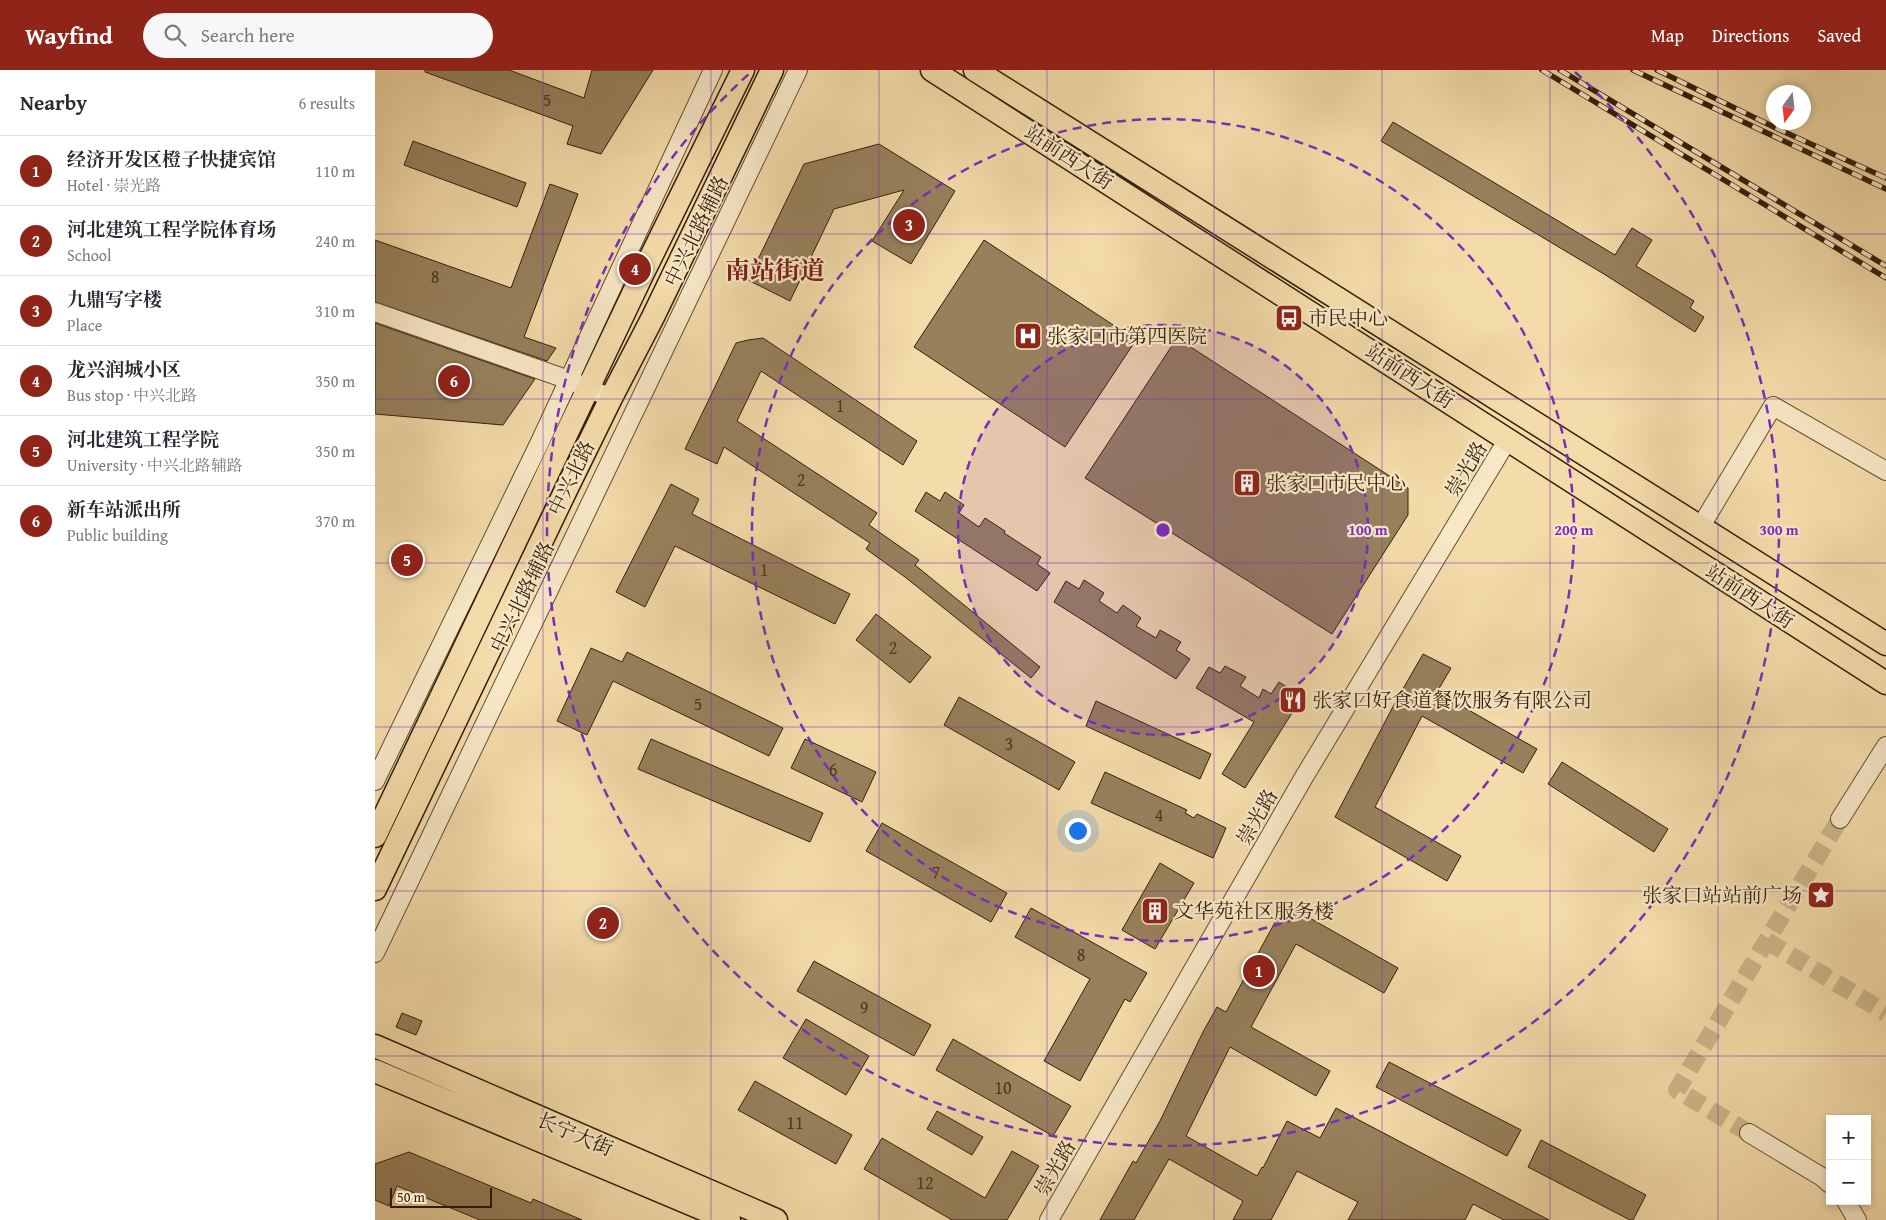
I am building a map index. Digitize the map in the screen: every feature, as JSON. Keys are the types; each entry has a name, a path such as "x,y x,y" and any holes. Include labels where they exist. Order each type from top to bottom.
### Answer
{"main road":[{"name":"中兴北路","path":"375,836 579,384 642,275 743,70"},
{"name":"中兴北路","path":"375,889 611,398 653,317 772,70"},
{"name":"站前西大街","path":"932,70 1886,683"},
{"name":"站前西大街","path":"975,70 1886,644"},
{"path":"1787,620 1804,592"},
{"name":"长宁大街","path":"375,1046 776,1220"},
{"name":"长宁大街","path":"375,1071 729,1220"}],"street":[{"path":"375,781 579,384 713,70"},
{"name":"中兴北路辅路","path":"375,953 798,70"},
{"path":"375,312 579,384 611,398"},
{"path":"1701,526 1773,406 1886,471"},
{"name":"崇光路","path":"1049,1220 1304,777 1509,440"},
{"path":"1840,819 1886,746"},
{"path":"1749,1133 1826,1180"},
{"path":"1848,1205 1857,1220"}],"building":[{"path":"425,70 509,70 584,98 592,70 653,70 601,154 567,144 573,126 425,72"},
{"path":"1393,122 1615,255 1632,228 1652,240 1636,266 1694,301 1690,308 1704,317 1695,332 1604,274 1381,141"},
{"path":"413,141 526,183 517,207 404,165"},
{"path":"879,144 955,191 911,264 872,241 904,190 834,209 790,301 748,280 804,164"},
{"path":"550,184 578,194 524,337 556,348 547,361 375,302 375,240 511,288"},
{"name":"张家口市第四医院","path":"984,240 1136,340 1065,447 914,347"},
{"path":"375,323 535,379 503,425 375,414"},
{"path":"763,338 917,441 903,465 761,371 737,421 877,513 869,525 919,560 915,565 1040,667 1031,678 905,577 866,549 870,543 724,447 717,464 685,449 736,343"},
{"name":"张家口市民中心","path":"1177,338 1408,488 1408,515 1332,634 1085,478"},
{"path":"671,484 699,499 692,514 850,594 835,624 675,546 645,607 616,592"},
{"path":"926,492 940,501 945,492 964,505 959,513 979,527 985,518 1041,557 1037,564 1050,573 1037,591 915,511"},
{"path":"1084,580 1104,593 1099,601 1117,613 1123,605 1141,618 1136,626 1156,638 1160,630 1181,642 1176,650 1190,659 1176,679 1054,602 1066,581 1079,589"},
{"path":"876,614 931,657 910,683 856,640"},
{"path":"591,648 622,662 627,652 783,728 769,756 613,681 587,735 557,721"},
{"path":"1423,654 1451,668 1437,692 1537,749 1523,773 1422,716 1375,807 1461,856 1447,881 1335,817"},
{"path":"1225,666 1246,677 1240,686 1259,698 1263,689 1271,694 1279,682 1302,697 1245,788 1222,774 1254,722 1196,688 1209,667 1220,673"},
{"path":"959,697 1075,762 1059,790 944,725"},
{"path":"1096,701 1211,754 1200,779 1086,726"},
{"path":"651,739 823,813 810,842 638,769"},
{"path":"805,739 876,772 862,802 791,768"},
{"path":"1562,762 1668,829 1654,852 1548,784"},
{"path":"1105,772 1187,810 1185,813 1194,818 1197,814 1226,828 1213,858 1091,803"},
{"path":"882,823 1007,893 991,922 866,851"},
{"name":"文华苑社区服务楼","path":"1160,863 1194,883 1155,949 1122,930"},
{"path":"1285,904 1398,968 1384,993 1296,944 1251,1027 1330,1071 1316,1096 1230,1047 1186,1136 1257,1176 1287,1121 1320,1138 1336,1108 1549,1220 1504,1220 1473,1204 1465,1220 1348,1220 1358,1202 1297,1171 1271,1220 1233,1220 1243,1201 1169,1159 1134,1220 1100,1220 1133,1161 1136,1163 1160,1121 1217,1007 1226,1012"},
{"path":"1031,908 1147,973 1130,1002 1125,999 1080,1081 1044,1061 1090,979 1015,937"},
{"path":"814,961 931,1025 914,1056 797,991"},
{"path":"402,1013 422,1021 416,1035 396,1027"},
{"path":"806,1019 869,1056 846,1095 783,1058"},
{"path":"953,1039 1071,1106 1053,1136 936,1070"},
{"path":"1389,1062 1521,1130 1507,1156 1376,1087"},
{"path":"755,1081 852,1135 836,1164 738,1110"},
{"path":"937,1111 983,1137 972,1155 927,1129"},
{"path":"882,1138 985,1198 1012,1151 1039,1166 1007,1220 952,1220 864,1169"},
{"path":"1541,1140 1646,1195 1633,1220 1528,1167"},
{"path":"409,1152 531,1203 533,1199 582,1220 480,1220 397,1186 389,1206 375,1200 375,1164"}],"tunnel":[{"path":"1749,1133 1677,1090 1840,819"},
{"path":"1767,941 1886,1013"}],"railway":[{"path":"1542,70 1886,278"},
{"path":"1560,70 1886,266"},
{"path":"1633,70 1886,189"},
{"path":"1657,70 1780,130 1886,178"}],"place":[{"name":"九鼎写字楼","path":"909,225"},
{"name":"龙兴润城小区","path":"635,269"},
{"name":"市民中心","path":"1289,318"},
{"name":"张家口市第四医院","path":"1028,336"},
{"name":"新车站派出所","path":"454,381"},
{"name":"张家口市民中心","path":"1247,483"},
{"name":"河北建筑工程学院","path":"407,560"},
{"name":"张家口好食道餐饮服务有限公司","path":"1293,700"},
{"name":"张家口站站前广场","path":"1821,895"},
{"name":"文华苑社区服务楼","path":"1155,911"},
{"name":"河北建筑工程学院体育场","path":"603,923"},
{"name":"经济开发区橙子快捷宾馆","path":"1259,971"}],"district":[{"name":"南站街道","path":"775,270"}]}
